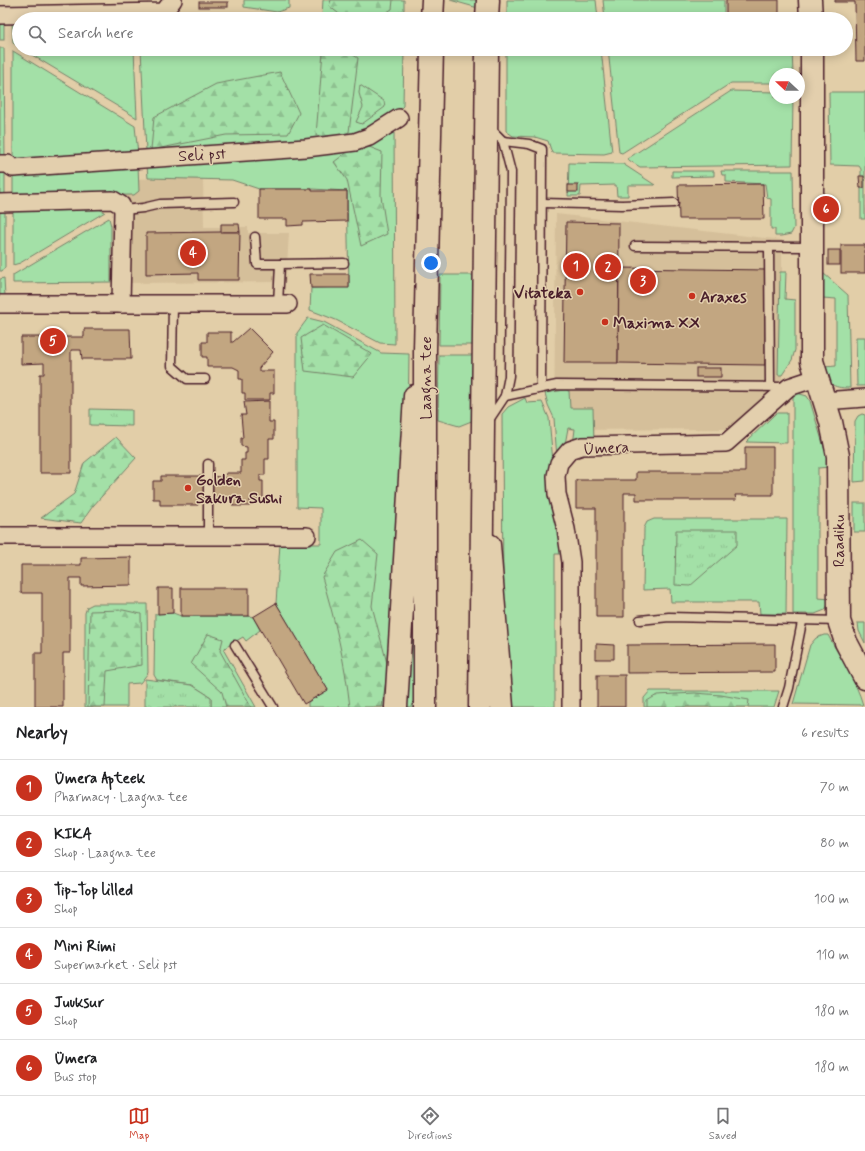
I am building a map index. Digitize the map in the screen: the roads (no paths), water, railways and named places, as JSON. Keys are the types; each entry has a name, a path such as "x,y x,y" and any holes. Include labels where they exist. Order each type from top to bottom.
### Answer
{"main road":[{"path":"432,0 432,12"},
{"path":"487,12 488,0"},
{"path":"810,0 811,12"},
{"name":"Laagna tee","path":"425,707 425,350 432,56"},
{"path":"480,707 487,56"},
{"path":"812,56 812,361 823,401"},
{"path":"396,707 409,518 416,382 425,350"},
{"name":"Raadiku","path":"823,401 831,422 838,456 839,621 865,678"},
{"path":"482,486 493,582 502,707"}],"street":[{"path":"164,12 173,0"},
{"path":"0,15 12,15"},
{"name":"Seli pst","path":"0,164 8,164 13,168 306,148 355,142 369,137 399,118"},
{"path":"0,203 113,200 121,205 123,210 121,304"},
{"path":"0,304 283,304"},
{"name":"Ümera","path":"572,707 571,562 568,535 557,494 556,476 559,463 570,450 582,446 726,443 789,387 816,378"},
{"path":"823,401 865,398"},
{"path":"0,536 307,536"}],"lane":[{"path":"483,428 504,396 509,376 511,350 511,172 503,141 486,124"},
{"path":"503,141 529,144 542,149 543,203 541,388"},
{"path":"123,210 143,208 160,204 234,202"},
{"path":"543,203 622,205 674,203"},
{"path":"255,237 257,264 344,263"},
{"path":"635,246 811,247"},
{"path":"769,247 770,386"},
{"path":"280,264 283,304"},
{"path":"173,304 172,366 187,379 205,379"},
{"path":"504,396 557,385 579,384 789,387"},
{"path":"208,464 208,536"},
{"path":"640,620 669,617 802,622 839,621"},
{"path":"782,707 789,688 802,622"},
{"path":"234,645 273,707"}],"place":[{"name":"Ümera","path":"826,209"},
{"name":"Mini Rimi","path":"193,253"},
{"name":"Ümera Apteek","path":"576,266"},
{"name":"KIKA","path":"608,267"},
{"name":"Tip-Top lilled","path":"643,281"},
{"name":"Vitateka","path":"580,292"},
{"name":"Araxes","path":"692,296"},
{"name":"Maxima XX","path":"605,322"},
{"name":"Juuksur","path":"53,341"},
{"name":"Golden Sakura Sushi","path":"188,488"}]}
